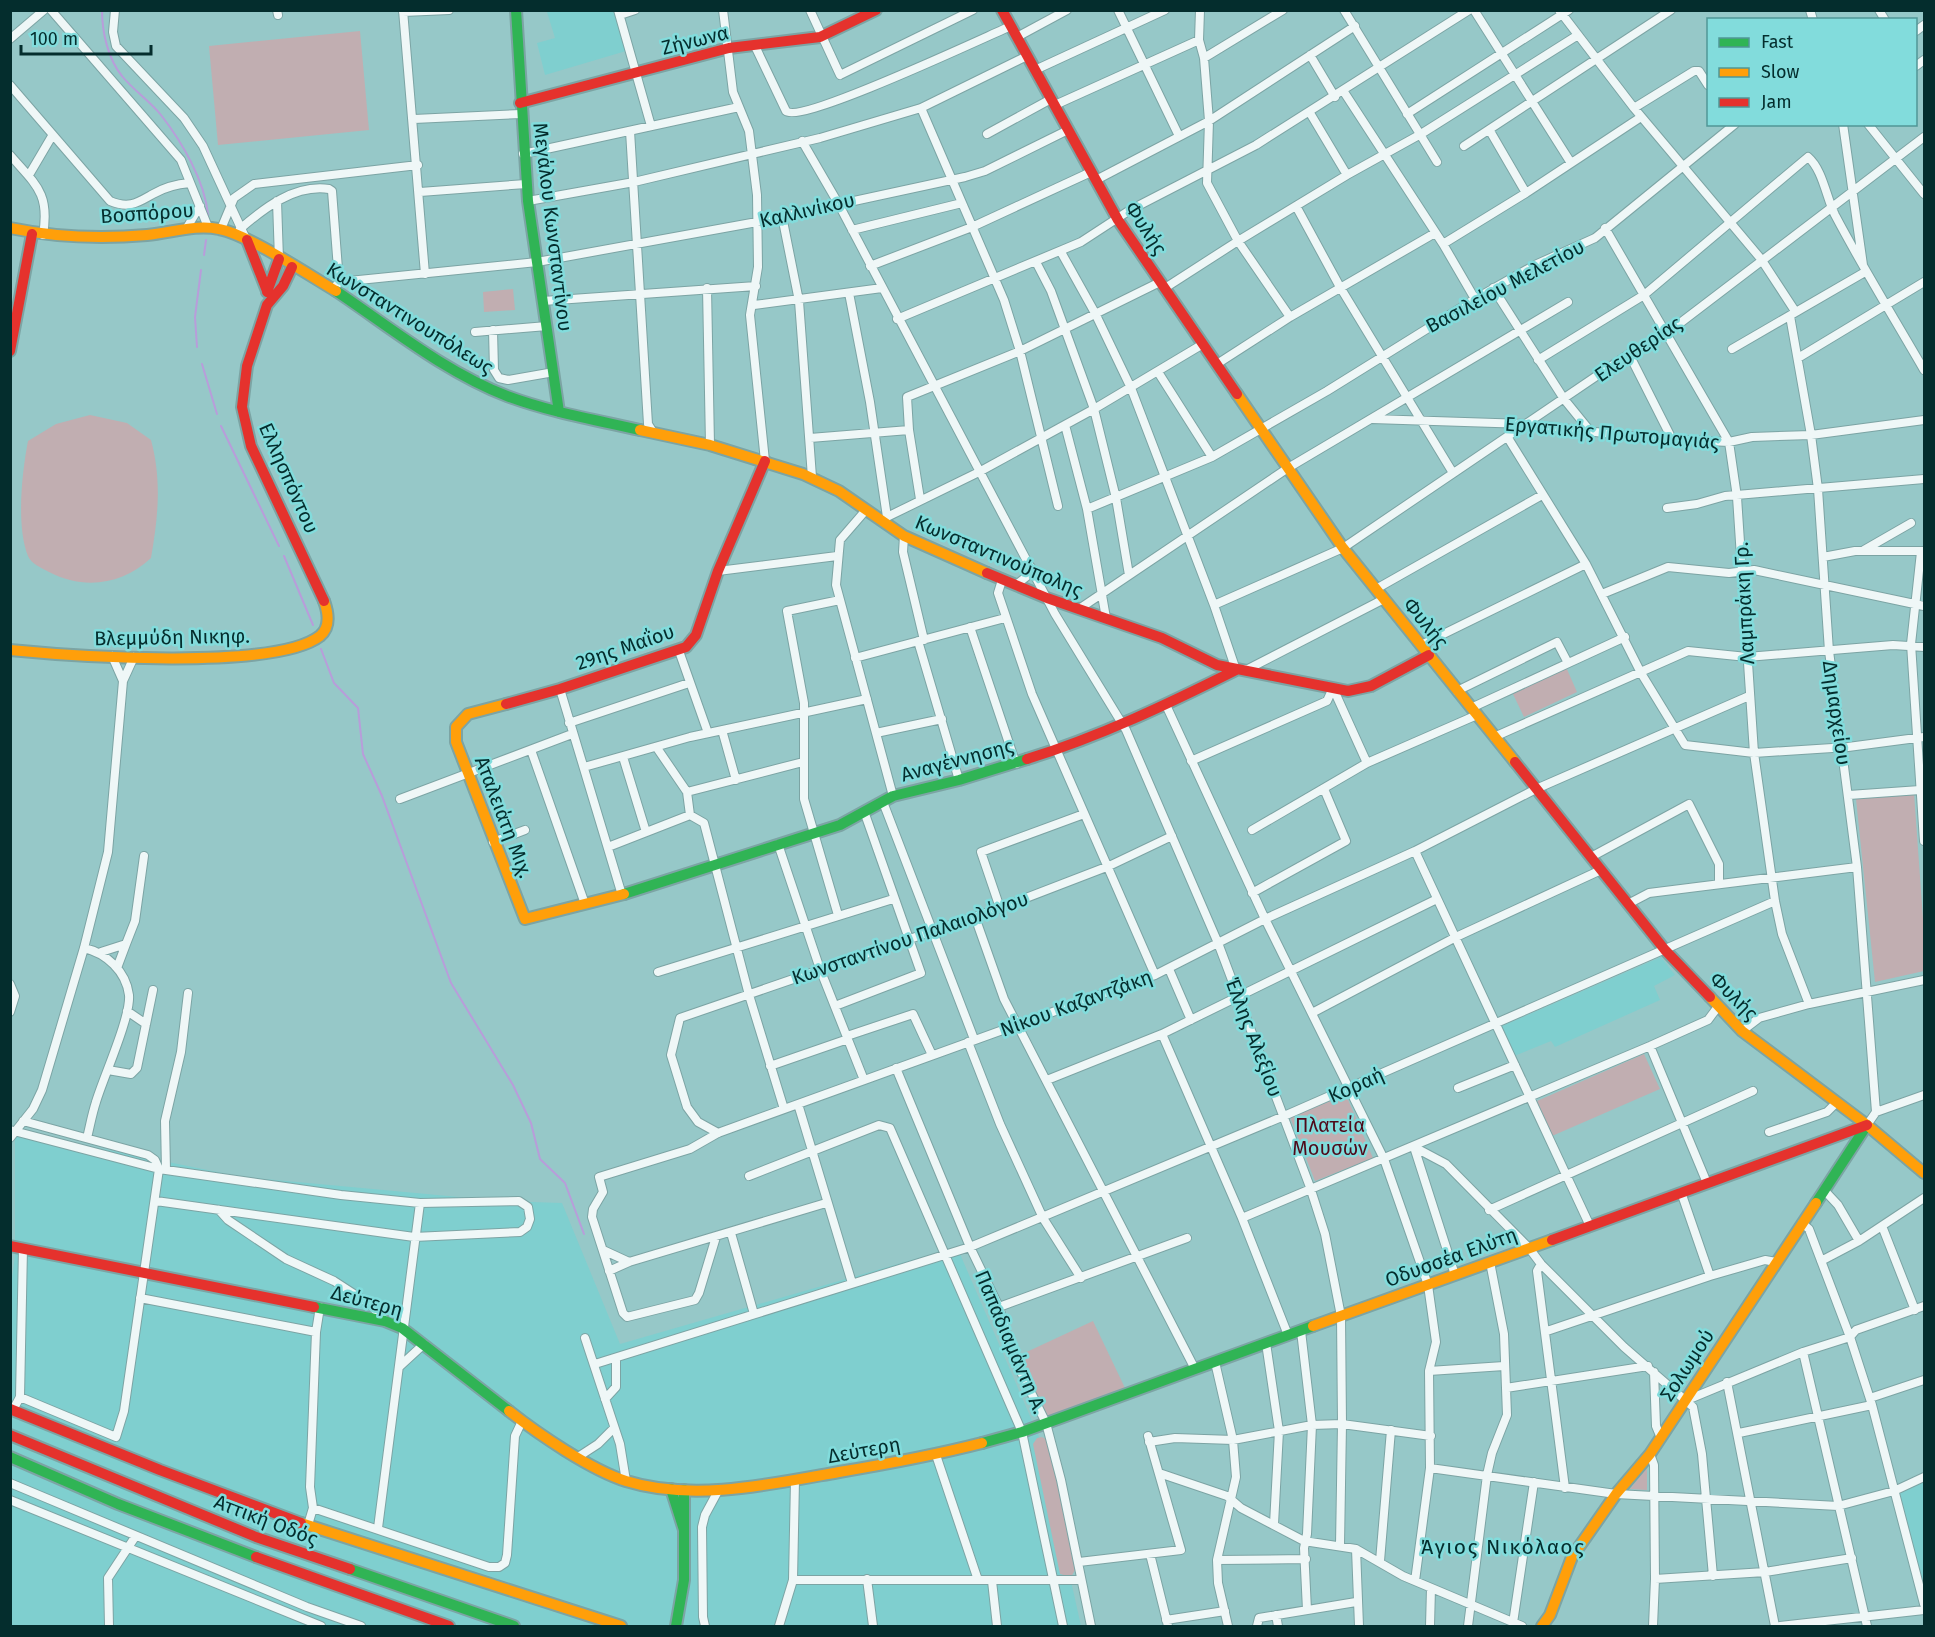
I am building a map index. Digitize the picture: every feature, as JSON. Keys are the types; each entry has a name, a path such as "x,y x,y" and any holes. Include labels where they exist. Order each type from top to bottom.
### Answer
{"main road":[{"name":"Μεγάλου Κωνσταντίνου","path":"516,10 526,184 559,412"},
{"name":"Ζήνωνα","path":"520,108 729,48 820,37 876,10"},
{"name":"Φυλής","path":"1002,10 1118,220 1343,548 1665,950 1718,1008 1742,1031 1867,1125 1924,1173"},
{"name":"Βοσπόρου","path":"10,228 43,236 147,235 208,227 221,229 246,240 279,259"},
{"path":"10,351 32,234"},
{"path":"246,240 267,291"},
{"name":"Κωνσταντινουπόλεως","path":"279,259 336,286 459,373 507,396 559,412"},
{"name":"Ελλησπόντου","path":"279,259 267,291 267,304 243,389 245,427 251,446 322,594 328,617 327,627"},
{"name":"Ελλησπόντου","path":"267,304 283,286 292,267"},
{"name":"Κωνσταντινούπολης","path":"559,412 710,445 812,477 885,519 904,536 1047,598 1162,638 1217,665 1348,691 1371,686 1429,656"},
{"name":"29ης Μαΐου","path":"456,727 468,714 679,651 691,642 696,635 718,571 765,461"},
{"name":"Βλεμμύδη Νικηφ.","path":"11,652 134,657 252,655 309,642 319,637 327,627"},
{"path":"1261,662 1266,676"},
{"name":"Αναγέννησης","path":"525,919 622,895 815,832 865,814 893,795 959,780 1056,750 1166,705 1236,670"},
{"name":"Αταλειάτη Μιχ.","path":"456,727 456,742 493,842 525,919"},
{"name":"Οδυσσέα Ελύτη","path":"1046,1423 1867,1125"},
{"name":"Σολωμού","path":"1542,1626 1550,1615 1572,1557 1616,1494 1650,1454 1687,1400 1867,1125"},
{"name":"Δεύτερη","path":"10,1246 385,1321 402,1328 522,1421 578,1456 626,1481 672,1489 718,1491 795,1480 936,1455 1022,1432 1046,1423"},
{"path":"12,1409 210,1490 308,1525 621,1626"},
{"name":"Αττική Οδός","path":"10,1434 256,1537 513,1626"},
{"name":"Αττική Οδός","path":"10,1457 94,1495 249,1557 449,1626"},
{"path":"672,1489 684,1530"},
{"path":"676,1626 686,1581 684,1530 687,1508 684,1490"}],"street":[{"path":"10,39 44,10"},
{"path":"51,10 181,160 208,227"},
{"path":"115,10 113,32 116,46 184,118 203,146 246,240"},
{"path":"425,274 418,165 403,11 449,10"},
{"path":"635,10 619,13 651,126"},
{"path":"723,10 733,92 749,131 753,153 757,222 756,286 754,305 750,315 765,461"},
{"path":"810,10 820,37 840,75 973,10"},
{"path":"1017,37 1067,10"},
{"path":"1118,10 1179,136"},
{"path":"1035,70 1165,10"},
{"path":"1200,10 1198,39 1204,58 1209,122 1207,183 1238,241 1290,317"},
{"path":"1204,58 1283,10"},
{"path":"1344,10 1437,162"},
{"path":"897,319 1061,252 1118,220 1130,210 1256,145 1344,92 1469,10"},
{"path":"1474,10 1571,163"},
{"path":"1464,146 1671,10"},
{"path":"1407,114 1502,56 1564,12 1578,35 1641,117 1761,259 1792,313"},
{"path":"755,46 789,114 851,96 1011,26"},
{"path":"870,266 972,227 1094,176 1209,122 1355,26"},
{"path":"920,499 909,430 907,397 934,388 1020,351 1095,313 1163,285 1384,153 1421,134 1578,35"},
{"path":"987,134 1053,102 1198,39"},
{"path":"1310,55 1335,97"},
{"path":"528,201 634,182 802,141 921,108 1027,56"},
{"path":"1634,108 1694,71 1699,71 1707,83"},
{"path":"10,85 102,193 120,205 135,205 164,189 190,183"},
{"path":"1344,92 1443,244 1474,299"},
{"path":"523,154 739,107"},
{"path":"414,119 520,108"},
{"path":"921,108 996,279 1020,351 1058,506"},
{"path":"1310,112 1347,175"},
{"path":"1443,244 1526,194 1641,117"},
{"name":"Βασιλείου Μελετίου","path":"1087,509 1212,457 1493,288 1535,265 1595,238 1731,126"},
{"path":"1843,126 1851,192 1865,272"},
{"path":"1870,126 1924,195"},
{"name":"Καλλινίκου","path":"336,286 537,262 757,222 985,171 1068,130"},
{"path":"630,131 639,244 648,424 653,432"},
{"path":"1490,131 1526,194"},
{"path":"29,175 52,136"},
{"name":"Ελευθερίας","path":"1214,605 1343,548 1629,354 1666,333 1924,137"},
{"name":"Έλλης Αλεξίου","path":"802,141 838,203 897,319 1047,598 1121,722 1218,943 1311,1187 1325,1234 1341,1316 1340,1545"},
{"path":"10,155 41,190 44,200 43,236"},
{"path":"1538,360 1644,295 1731,225 1809,157 1816,168 1831,207 1865,272 1924,370"},
{"path":"221,229 238,194 261,182 418,165"},
{"path":"420,192 526,184"},
{"path":"240,230 277,201 301,191 329,189 332,191 336,286"},
{"path":"277,201 279,259"},
{"path":"852,230 962,203"},
{"path":"186,229 200,206"},
{"path":"1296,206 1407,399 1454,473"},
{"path":"782,216 800,301 812,477"},
{"name":"Λαμπράκη Γρ.","path":"1605,228 1729,442 1737,496 1754,753 1775,901 1782,933 1809,1004"},
{"path":"1217,364 1290,317 1435,233"},
{"path":"1061,252 1095,313 1131,388 1214,605 1236,670"},
{"path":"1036,262 1052,291 1094,409 1116,498 1129,574"},
{"path":"1732,348 1865,272"},
{"path":"1798,358 1924,282"},
{"path":"543,301 756,286"},
{"path":"707,288 710,445"},
{"path":"754,305 800,301 882,288"},
{"path":"1493,288 1564,399 1590,431"},
{"path":"849,293 870,402 885,519 920,499 979,472 1065,425 1203,344"},
{"path":"1079,609 1288,468 1569,303"},
{"name":"Δημαρχείου","path":"1792,313 1818,489 1828,651 1857,867 1876,1112"},
{"path":"475,332 547,326"},
{"path":"493,330 494,370 499,378 508,380 554,372"},
{"path":"1629,354 1672,440"},
{"path":"1158,372 1212,457"},
{"name":"Εργατικής Πρωτομαγιάς","path":"1370,419 1528,424 1672,440 1729,442 1752,437 1811,435 1924,420"},
{"path":"1065,425 1087,509 1106,618"},
{"path":"810,438 909,430"},
{"path":"1508,438 1586,564 1625,637 1641,673 1673,729 1685,745 1754,753 1840,747 1921,737"},
{"path":"1666,508 1696,504 1725,496 1924,479"},
{"path":"1376,589 1542,495"},
{"path":"866,510 843,534 837,556 836,585 893,795"},
{"path":"1863,551 1911,523"},
{"path":"904,536 903,552 921,641 959,780"},
{"path":"1822,557 1863,551 1923,552 1914,605 1911,644 1921,737 1920,790 1924,841"},
{"path":"718,571 837,556"},
{"path":"1421,645 1586,564"},
{"path":"1016,585 1026,578 1031,567"},
{"path":"1602,594 1668,567 1729,573 1754,570 1924,606"},
{"path":"1002,580 998,593 1032,694 1155,975"},
{"name":"Αναγέννησης","path":"1236,670 1248,669 1384,599"},
{"path":"838,915 804,800 805,712 787,611 840,600"},
{"path":"855,658 1005,618"},
{"path":"970,627 1016,764"},
{"path":"1252,830 1367,763 1625,637"},
{"path":"1457,691 1557,642 1568,663"},
{"path":"1494,737 1688,651 1748,657 1911,644 1924,647"},
{"path":"679,651 708,733"},
{"path":"112,656 123,681"},
{"path":"134,657 123,681 108,852 84,948 38,1101 12,1133 163,1169 341,1196 420,1203 519,1200 528,1208 530,1215 527,1227 520,1232 414,1237 156,1200"},
{"path":"569,723 689,683"},
{"path":"560,688 622,895"},
{"path":"1191,761 1327,701 1333,688"},
{"path":"1333,688 1367,763"},
{"name":"Νίκου Καζαντζάκη","path":"603,1250 592,1213 602,1197 599,1177 690,1149 718,1133 1155,975 1265,919 1415,850 1536,789 1749,696"},
{"path":"584,767 708,733 867,699"},
{"path":"1166,705 1252,893 1384,1159 1428,1284 1436,1342 1429,1371 1430,1468 1415,1581"},
{"path":"876,733 942,719"},
{"path":"722,730 736,780"},
{"path":"400,799 572,734"},
{"path":"657,748 687,792 690,815"},
{"path":"531,750 585,904"},
{"path":"623,758 645,832"},
{"path":"687,792 803,762"},
{"path":"1252,893 1346,841 1324,789"},
{"path":"1849,795 1920,790"},
{"path":"883,802 934,931 1000,1124 1042,1218 1081,1278"},
{"path":"1591,857 1689,804 1719,864 1719,882"},
{"path":"835,1006 921,973 893,899 865,814"},
{"path":"999,908 981,852 1084,814"},
{"path":"608,847 690,815"},
{"path":"690,815 704,823 749,995 784,1109"},
{"path":"493,842 525,830"},
{"name":"Κωνσταντίνου Παλαιολόγου","path":"718,1133 693,1117 671,1055 680,1018 975,917 1109,866 1172,836"},
{"path":"778,844 820,969 864,1080"},
{"path":"1415,850 1590,1226"},
{"path":"117,968 135,921 144,856"},
{"path":"1628,904 1649,892 1857,867"},
{"path":"1312,1012 1456,937 1601,870"},
{"path":"658,972 893,899"},
{"path":"1047,1080 1162,1034 1437,899"},
{"name":"Κοραή","path":"595,1364 970,1247 1104,1192 1209,1145 1284,1116 1775,901"},
{"path":"975,917 1003,995 1017,1023 1137,1256 1200,1366"},
{"path":"84,948 101,952 126,944"},
{"path":"87,1138 96,1101 127,1011 129,994 117,968 101,952"},
{"path":"1169,969 1191,1020"},
{"path":"1742,1031 1759,1018 1809,1004 1924,980"},
{"path":"10,984 15,996 10,1012"},
{"path":"108,1070 131,1074 137,1068 153,990"},
{"path":"20,1396 116,1437 124,1411 144,1271 163,1169 165,1121 181,1052 189,993"},
{"path":"1242,1218 1650,1046 1708,1020 1718,1008"},
{"path":"127,1011 146,1024"},
{"path":"770,1066 914,1014 932,1055"},
{"path":"1162,1034 1242,1218 1288,1335"},
{"path":"1650,1046 1707,1183"},
{"path":"1458,1088 1515,1065"},
{"name":"Παπαδιαμάντη Α.","path":"896,1068 970,1247 999,1307 1014,1358 1046,1423 1079,1562 1091,1626"},
{"path":"1489,1210 1753,1091"},
{"path":"1867,1125 1876,1112 1924,1095"},
{"path":"1768,1132 1827,1112 1837,1102"},
{"path":"798,1104 852,1283"},
{"path":"23,1121 150,1156 163,1169"},
{"path":"748,1176 879,1125 890,1128 1022,1432 1063,1626"},
{"path":"1414,1147 1446,1164 1624,1347 1693,1407 1702,1454 1713,1576"},
{"path":"1414,1147 1455,1275"},
{"path":"1824,1190 1838,1205 1859,1241"},
{"path":"1681,1192 1710,1276"},
{"path":"1821,1261 1859,1241 1924,1198"},
{"path":"378,1528 402,1328 420,1203"},
{"path":"609,1271 629,1262 716,1238 826,1203"},
{"path":"219,1210 228,1220 244,1228 286,1259 334,1281 371,1305 385,1321"},
{"path":"1802,1223 1809,1229 1850,1337 1871,1401 1924,1604"},
{"path":"1882,1226 1915,1310"},
{"path":"731,1233 754,1314"},
{"path":"603,1250 627,1317 690,1302 699,1293 716,1238"},
{"path":"999,1307 1186,1238"},
{"path":"12,1409 20,1396 23,1248"},
{"path":"603,1250 629,1262"},
{"path":"1547,1331 1710,1276 1765,1260 1776,1263"},
{"path":"1468,1626 1469,1603 1487,1476 1492,1453 1507,1415 1504,1334 1490,1262"},
{"path":"1541,1264 1538,1271 1565,1488"},
{"path":"140,1298 316,1332"},
{"path":"1687,1400 1803,1352 1850,1337 1856,1330 1924,1306"},
{"path":"308,1525 313,1508 310,1487 316,1332 320,1307"},
{"path":"1301,1331 1312,1425 1307,1534 1304,1541 1307,1610"},
{"path":"585,1338 620,1444 626,1481"},
{"path":"1266,1343 1279,1431 1274,1524"},
{"path":"399,1367 424,1344"},
{"path":"1803,1352 1820,1416 1867,1626"},
{"path":"605,1399 616,1387 616,1358"},
{"path":"1222,1358 1236,1477 1233,1499 1217,1560 1217,1572 1228,1626"},
{"path":"1429,1371 1504,1366"},
{"path":"1506,1388 1651,1369"},
{"path":"1651,1369 1656,1426 1661,1438"},
{"path":"1739,1433 1820,1416 1871,1401 1924,1380"},
{"path":"1727,1382 1753,1502 1775,1626"},
{"path":"313,1508 489,1567 502,1565 507,1555 515,1436 522,1421"},
{"path":"1079,1562 1181,1551 1149,1439 1233,1440 1312,1425 1342,1424 1431,1436"},
{"path":"578,1456 598,1444 614,1428"},
{"path":"1380,1561 1391,1430"},
{"path":"1650,1454 1654,1465 1653,1626"},
{"path":"936,1455 978,1580"},
{"path":"1430,1468 1616,1494 1706,1497 1753,1502 1839,1506 1894,1491 1924,1477"},
{"path":"1158,1473 1233,1499 1241,1508 1304,1541 1356,1549 1415,1581 1518,1625 1534,1482"},
{"path":"779,1626 793,1580 795,1480"},
{"path":"10,1483 135,1537 307,1607 361,1626"},
{"path":"705,1626 703,1617 703,1521 718,1491"},
{"path":"10,1500 127,1547 303,1623 321,1626"},
{"path":"109,1626 108,1578 135,1537"},
{"path":"1356,1549 1356,1602 1359,1626"},
{"path":"1150,1554 1167,1623 1225,1611"},
{"path":"1655,1579 1765,1572 1852,1558"},
{"path":"1217,1560 1306,1559"},
{"path":"867,1579 873,1626"},
{"path":"793,1580 1082,1580"},
{"path":"992,1581 997,1626"},
{"path":"1430,1626 1431,1588"},
{"path":"1257,1626 1259,1618 1356,1602"},
{"path":"303,1623 307,1607"},
{"path":"1780,1626 1924,1610"},
{"path":"1276,1615 1278,1626"}],"shaded area":[{"path":"552,10 613,11 626,51 545,75 537,43 555,38 547,12"},
{"path":"1661,957 1675,975 1654,986 1660,1000 1555,1047 1551,1041 1514,1056 1500,1027"},
{"path":"15,1131 242,1177 502,1201 562,1203 620,1344 957,1247 1039,1437 1081,1626 11,1626 10,1292 15,1257"},
{"path":"1924,1477 1924,1604 1894,1491"}],"green space":[{"path":"360,31 369,130 218,145 209,46"},
{"path":"513,289 515,310 484,312 483,292"},
{"path":"90,415 127,423 151,440 157,470 158,499 151,558 128,574 102,582 89,583 62,578 32,561 24,544 21,515 22,483 28,441 56,424"},
{"path":"1566,667 1577,692 1524,717 1512,692"},
{"path":"1914,793 1924,933 1924,971 1875,982 1856,799"},
{"path":"1644,1054 1660,1089 1552,1136 1537,1101"},
{"name":"Πλατεία Μουσών","path":"1346,1095 1373,1158 1315,1181 1290,1117"},
{"path":"1093,1321 1125,1388 1045,1419 1018,1356"},
{"path":"1042,1437 1049,1441 1075,1570 1071,1577 1060,1574 1033,1444 1037,1438"},
{"path":"1647,1468 1647,1490 1630,1489"}],"waterway":[{"path":"102,10 103,27 113,62 131,86 157,110 177,137 197,176 208,215"},
{"path":"204,255 206,240"},
{"path":"197,347 195,317 201,270"},
{"path":"202,364 217,414"},
{"path":"221,426 279,546"},
{"path":"284,556 313,625"},
{"path":"321,649 334,683 358,708 363,754 382,796 451,983 513,1085 531,1123 540,1159 565,1183 584,1234"}],"traffic: fast":[{"path":"516,10 528,201 559,412"},
{"path":"336,291 440,362 484,386 540,407 640,430"},
{"path":"624,894 840,825 893,796 959,780 1027,759"},
{"path":"1816,1203 1867,1125"},
{"path":"314,1307 385,1321 402,1328 509,1411"},
{"path":"982,1443 1022,1432 1313,1326"},
{"path":"10,1457 118,1504 256,1557"},
{"path":"671,1489 684,1530"},
{"path":"676,1626 684,1580 684,1490"},
{"path":"350,1569 514,1626"}],"traffic: slow":[{"path":"10,228 95,237 147,235 183,229 219,229 231,232 261,247 336,291"},
{"path":"1237,394 1343,548 1515,762"},
{"path":"640,430 710,445 803,474 839,491 904,536 987,573"},
{"path":"10,650 171,658 261,654 296,647 320,636 327,624 324,601"},
{"path":"506,704 468,714 456,727 456,742 525,919 624,894"},
{"path":"1710,997 1742,1031 1867,1125 1924,1173"},
{"path":"1542,1626 1550,1615 1572,1557 1616,1494 1650,1454 1816,1203"},
{"path":"1313,1326 1552,1240"},
{"path":"509,1411 597,1469 626,1481 678,1490 705,1491 760,1486 982,1443"},
{"path":"301,1523 621,1626"}],"traffic: jam":[{"path":"520,103 729,48 820,37 876,10"},
{"path":"1002,10 1118,220 1237,394"},
{"path":"10,351 32,234"},
{"path":"247,240 267,291"},
{"path":"267,292 279,259"},
{"path":"292,267 283,286 267,305 247,366 242,407 251,446 324,601"},
{"path":"506,704 560,689 686,647 696,635 718,571 765,461"},
{"path":"987,573 1047,598 1162,638 1217,665 1348,691 1371,686 1429,655"},
{"path":"1027,759 1080,741 1133,719 1236,670"},
{"path":"1515,762 1665,950 1710,997"},
{"path":"1552,1240 1867,1125"},
{"path":"10,1246 314,1307"},
{"path":"10,1409 160,1470 301,1523"},
{"path":"10,1435 256,1537 350,1569"},
{"path":"256,1557 449,1626"}],"district":[{"name":"Άγιος Νικόλαος","path":"1503,1547"}]}
